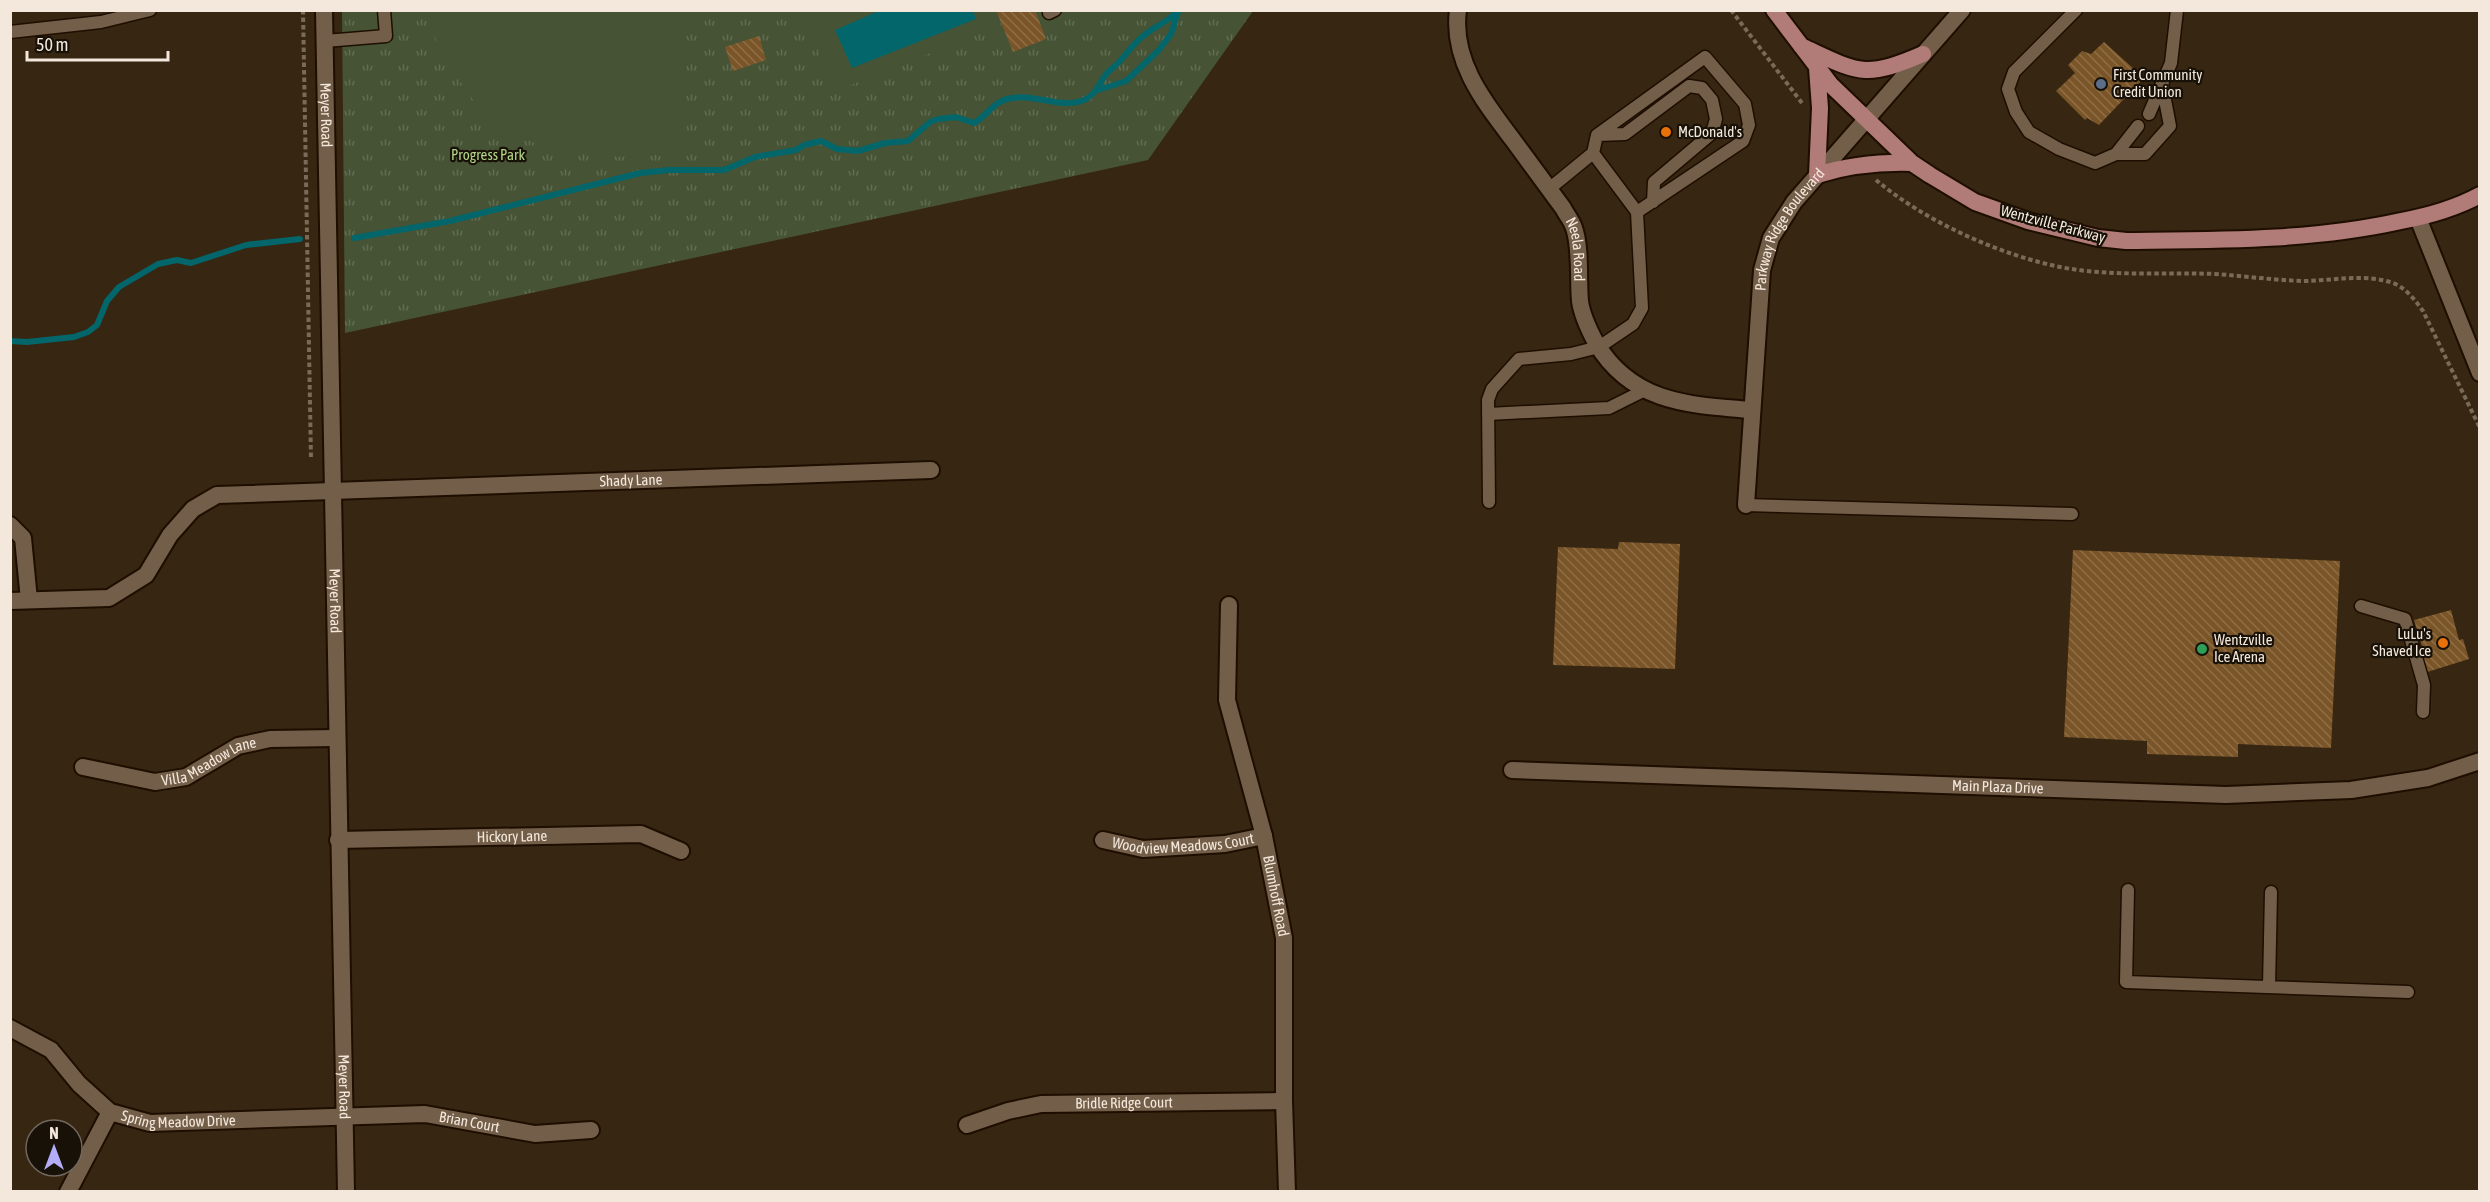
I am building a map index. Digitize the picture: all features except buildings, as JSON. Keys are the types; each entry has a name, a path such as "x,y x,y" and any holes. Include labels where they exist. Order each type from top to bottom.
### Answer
{"main road":[{"name":"Wentzville Parkway","path":"1774,10 1831,85 1912,163 1975,202 2028,221 2098,238 2126,241 2315,236 2368,229 2418,218 2467,202 2480,195"},
{"path":"1800,45 1859,70 1890,68 1923,54"},
{"path":"1817,68 1820,108 1817,175 1857,164 1912,163"}],"street":[{"name":"Meyer Road","path":"324,10 346,1191"},
{"name":"Neela Road","path":"1458,10 1459,40 1466,67 1478,92 1574,228 1580,303 1588,329 1606,359 1634,384 1662,399 1693,405 1751,410"},
{"name":"Parkway Ridge Boulevard","path":"1746,505 1762,270 1771,238 1794,202 1962,10"},
{"path":"2418,218 2480,373"},
{"name":"Shady Lane","path":"10,601 108,598 146,575 170,535 185,518 193,509 217,495 332,493 931,470"},
{"path":"10,525 23,538 29,600"},
{"name":"Blumhoff Road","path":"1229,605 1227,700 1264,836 1284,938 1284,1101 1287,1191"},
{"name":"Villa Meadow Lane","path":"83,767 155,782 186,777 238,746 270,739 336,738"},
{"name":"Main Plaza Drive","path":"1512,770 2226,795 2351,790 2428,778 2480,761"},
{"name":"Hickory Lane","path":"338,840 641,834 681,851"},
{"name":"Woodview Meadows Court","path":"1103,840 1143,849 1225,844 1264,836"},
{"name":"Spring Meadow Drive","path":"10,1028 51,1050 79,1084 110,1112 150,1123 345,1118"},
{"name":"Bridle Ridge Court","path":"967,1125 1008,1111 1041,1104 1284,1101"},
{"path":"68,1191 110,1112"},
{"name":"Brian Court","path":"345,1118 425,1114 535,1134 591,1130"}],"lane":[{"path":"10,32 101,22 150,10"},
{"path":"325,41 386,36 384,10"},
{"path":"2076,10 2014,72 2008,89 2016,112 2028,132 2059,149 2095,163 2116,154 2145,154 2170,126 2162,84"},
{"path":"2149,114 2171,63 2173,13"},
{"path":"1548,189 1593,153 1597,135 1705,57 1744,104 1749,125 1743,141 1637,212"},
{"path":"1597,135 1625,134 1689,86 1702,88 1712,100 1716,119 1712,133 1654,182 1653,202"},
{"path":"2116,154 2138,126"},
{"path":"1489,502 1488,400 1492,389 1519,359 1571,354 1599,347 1633,324 1642,308 1637,212 1593,153"},
{"path":"1488,414 1609,408 1645,390"},
{"path":"1746,505 2072,514"},
{"path":"2361,606 2405,619 2424,685 2423,712"},
{"path":"2128,890 2126,982 2408,992"},
{"path":"2269,987 2271,892"}],"path":[{"path":"303,10 311,460"},
{"path":"2060,267 2126,273 2216,274 2300,281 2368,279 2391,283 2410,295 2422,311 2480,428"}],"green space":[{"name":"Progress Park","path":"342,11 1253,11 1148,160 345,333"},
{"path":"425,11 684,11 687,150 639,156 586,154 535,143 512,133 492,120 469,94 439,45"},
{"path":"804,11 996,11 1001,25 833,92"}],"water":[{"path":"881,10 973,11 976,19 852,68 835,30"}],"waterway":[{"path":"354,238 450,221 640,173 669,170 724,170 755,157 796,150 804,145 821,141 837,149 858,151 885,143 908,141 930,122 956,117 974,123 997,103 1017,97 1075,103 1092,95 1107,73 1138,40 1178,10"},
{"path":"1098,90 1126,81 1158,51 1171,34 1178,12"},
{"path":"10,341 27,342 74,337 88,332 97,325 107,301 119,287 158,264 177,260 191,263 246,245 300,239"}],"place":[{"name":"First Community Credit Union","path":"2101,84"},
{"name":"McDonald's","path":"1666,132"},
{"name":"LuLu's Shaved Ice","path":"2443,643"},
{"name":"Wentzville Ice Arena","path":"2202,649"}]}
